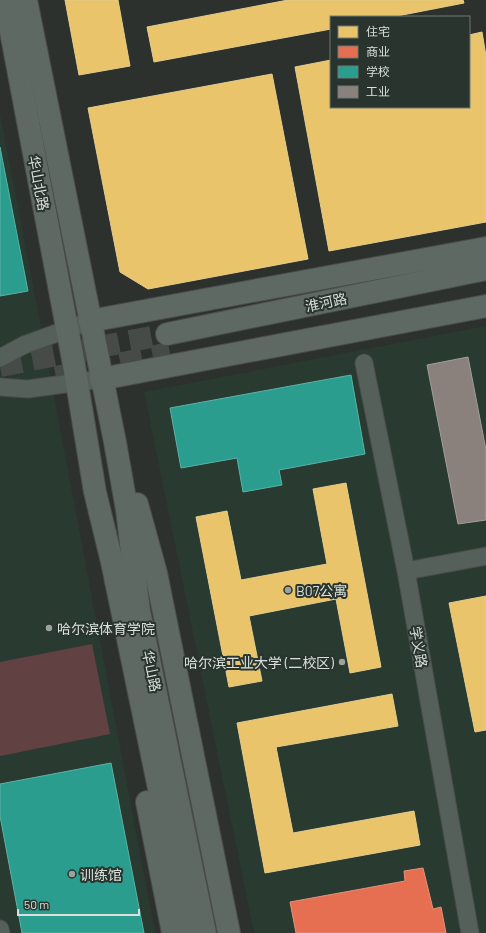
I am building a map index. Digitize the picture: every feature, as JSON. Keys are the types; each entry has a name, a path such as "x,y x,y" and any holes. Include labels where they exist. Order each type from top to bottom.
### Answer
{"main road":[{"name":"华山北路","path":"5,0 76,374 95,492"},
{"name":"华山北路","path":"26,0 99,370"},
{"path":"90,321 486,248"},
{"name":"淮河路","path":"486,269 168,344 486,293"},
{"path":"99,370 486,306"},
{"name":"华山路","path":"99,370 115,442 127,510 139,611 205,933"},
{"path":"115,442 139,510 156,573 229,933"},
{"path":"95,492 100,567 172,933"},
{"path":"95,492 112,562 189,933"}],"street":[{"path":"0,358 24,345 90,321"},
{"name":"学义路","path":"364,363 406,571 470,933"},
{"path":"0,387 28,389 76,374 99,370"},
{"path":"406,571 486,556"},
{"path":"0,928 1,933"}],"shaded area":[{"name":"哈尔滨体育学院","path":"0,114 40,322 155,933 0,933"},
{"name":"哈尔滨工业大学 (二校区)","path":"486,326 486,933 254,933 144,392"},
{"path":"92,644 110,734 0,756 0,662"}],"building: 住宅":[{"path":"65,0 118,0 130,66 79,75"},
{"path":"288,0 463,0 464,3 397,16 330,16 330,29 154,62 147,27"},
{"path":"482,32 486,56 486,222 329,251 295,67 330,60 330,108 470,108 470,35"},
{"path":"272,74 308,259 148,289 120,272 88,108"},
{"name":"B07公寓","path":"346,483 381,667 350,673 336,599 249,616 262,681 229,687 196,517 227,511 241,580 327,564 313,489"},
{"path":"486,596 486,730 475,732 449,603"},
{"path":"392,694 398,726 276,747 293,833 414,811 420,845 265,873 237,723"}],"building: 商业":[{"path":"423,868 433,909 441,907 446,933 296,933 290,902 405,881 404,871"}],"building: 学校":[{"path":"0,147 28,291 0,296"},
{"path":"351,375 365,454 279,470 282,485 243,492 237,458 181,468 170,408"},
{"name":"训练馆","path":"111,763 144,933 22,933 0,816 0,784"}],"building: 工业":[{"path":"468,357 486,450 486,520 458,524 427,365"}],"tunnel":[{"path":"0,366 167,334"},
{"path":"56,377 170,353"}],"place":[{"name":"B07公寓","path":"288,590"},
{"name":"哈尔滨体育学院","path":"49,628"},
{"name":"哈尔滨工业大学 (二校区)","path":"342,662"},
{"name":"训练馆","path":"72,874"}]}
